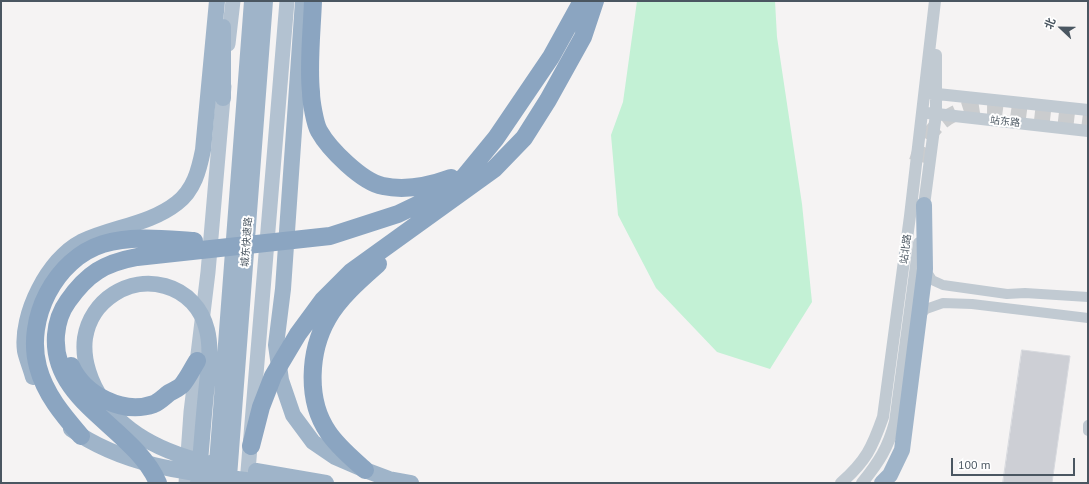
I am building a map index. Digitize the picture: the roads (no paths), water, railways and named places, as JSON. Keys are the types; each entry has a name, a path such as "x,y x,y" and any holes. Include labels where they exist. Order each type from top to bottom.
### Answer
{"highway":[{"path":"217,1 203,150 198,172 191,188 178,203 159,215 80,243 62,256 42,280 31,306 26,330 25,350 37,390 57,419 82,436 109,451 149,464 182,471 270,483"},
{"path":"223,1 223,98"},
{"name":"城东快速路","path":"216,483 252,1"},
{"name":"城东快速路","path":"229,483 265,1"},
{"path":"303,1 283,289 276,345 281,380 293,414 313,442 335,457 364,470 389,479 411,483"},
{"path":"313,1 310,93 319,130 335,152 354,170 381,186 408,188 432,185 454,177 470,167 496,138"},
{"path":"197,361 182,385 154,404 136,407 121,406 109,402 94,393 74,374 64,346 64,333 71,311 79,300 103,273 125,259 267,243 332,239 398,214 444,192 464,177 496,138 551,56 582,1"},
{"path":"251,446 261,407 273,376 298,334 323,300 351,272 494,169 524,138 548,100 583,37 595,1"},
{"path":"158,483 152,470 131,445 78,396 63,376 58,362 56,346 57,322 64,307 85,278 146,263 300,248 392,224 454,197"},
{"path":"882,483 890,475 902,450 925,269 924,205"},
{"path":"364,470 343,450 328,431 318,411 312,384 314,358 320,336 328,318 341,301 368,273 406,240 427,216"},
{"path":"82,436 60,411 48,393 38,368 34,349 39,315 52,284 73,259 102,244 131,238 267,243"},
{"path":"198,483 199,468 200,461 201,453 201,446 210,352 208,331 202,313 185,296 174,288 142,283 123,288 106,299 92,319 85,338 86,361 90,379 103,401 126,426 162,449 195,461 202,462 210,464 326,483"}],"main road":[{"path":"186,483 197,361 208,272 232,1"},
{"path":"247,483 287,1"}],"street":[{"name":"站北路","path":"862,483 878,464 885,450 895,422 936,114 930,93 934,1"},
{"name":"站北路","path":"841,483 859,468 873,447 883,417 900,299 923,112 930,93 936,65 941,1"},
{"name":"站东路","path":"930,93 1088,110"},
{"name":"站东路","path":"923,112 1088,131"},
{"path":"925,269 932,280 943,285 1007,294 1025,293 1088,298"},
{"path":"919,316 926,309 943,303 972,304 1088,318"},
{"path":"1088,426 1088,431"}],"tunnel":[{"path":"917,161 926,140 939,124 947,117 967,109 995,107 1088,118"}]}
